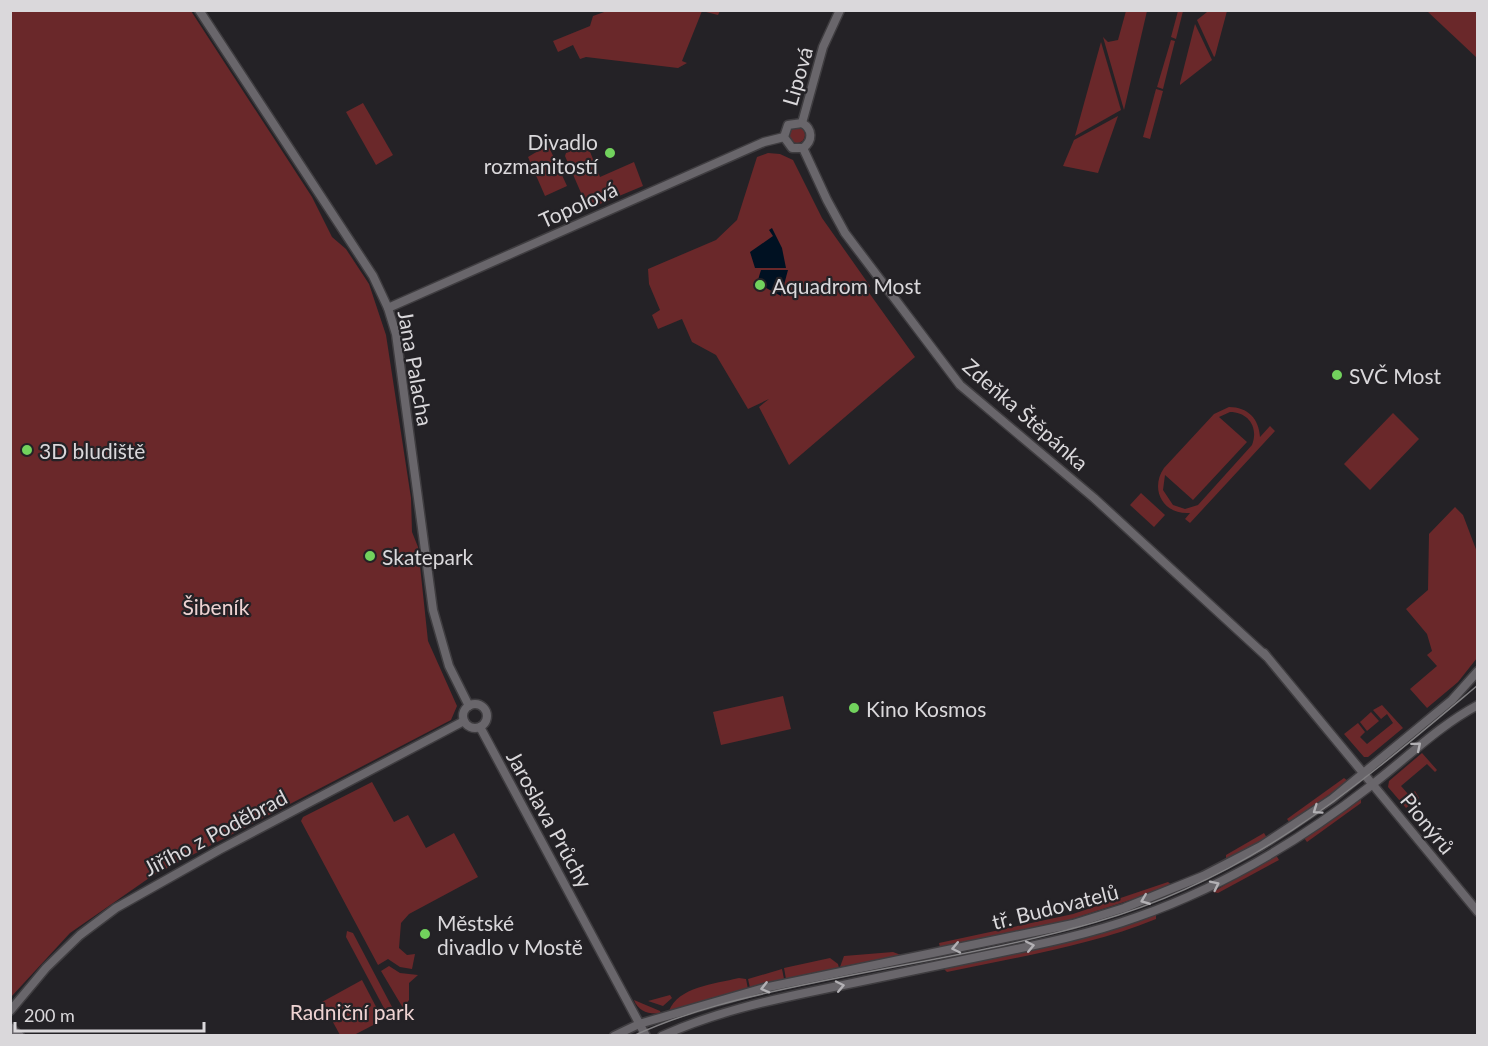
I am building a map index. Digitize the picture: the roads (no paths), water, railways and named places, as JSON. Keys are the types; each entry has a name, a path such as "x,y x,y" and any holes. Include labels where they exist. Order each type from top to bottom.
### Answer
{"street":[{"name":"Jana Palacha","path":"200,10 373,276 388,308 396,334 433,610 449,666 469,706"},
{"name":"Lipová","path":"803,148 810,141 811,135 809,129 802,123 823,47 840,10"},
{"name":"Topolová","path":"388,308 764,142 784,137 788,125 802,123"},
{"path":"784,137 789,146 803,148"},
{"name":"Zdeňka Štěpánka","path":"803,148 845,233 960,385 1254,640 1372,784"},
{"name":"tř. Budovatelů","path":"614,1035 639,1024 764,988 1073,924 1124,908 1203,876 1261,846 1315,812 1452,700 1478,671"},
{"path":"480,705 485,709 487,720 480,728 469,727 464,722 464,711 469,706 480,705"},
{"name":"tř. Budovatelů","path":"662,1035 701,1020 768,1001 1075,936 1136,918 1196,895 1249,869 1295,840 1372,784 1447,722 1478,705"},
{"name":"Jiřího z Poděbrad","path":"10,1011 46,968 80,934 124,903 464,722"},
{"name":"Jaroslava Průchy","path":"480,728 646,1035"},
{"name":"Pionýrů","path":"1372,784 1478,912"},
{"path":"10,1028 20,1035"}],"water":[{"path":"772,228 782,248 786,268 755,268 750,252 773,236 769,230"},
{"path":"761,270 788,270 781,296 757,283"}],"tram line":[{"path":"633,1036 674,1019 738,1000 1023,941 1096,922 1152,903 1205,880 1300,825 1388,759 1478,685"}],"place":[{"name":"Divadlo rozmanitostí","path":"610,153"},
{"name":"Aquadrom Most","path":"760,285"},
{"name":"SVČ Most","path":"1337,375"},
{"name":"3D bludiště","path":"27,450"},
{"name":"Skatepark","path":"370,556"},
{"name":"Kino Kosmos","path":"854,708"},
{"name":"Městské divadlo v Mostě","path":"425,934"}],"park label":[{"name":"Šibeník","path":"216,606"},
{"name":"Radniční park","path":"352,1011"}]}
